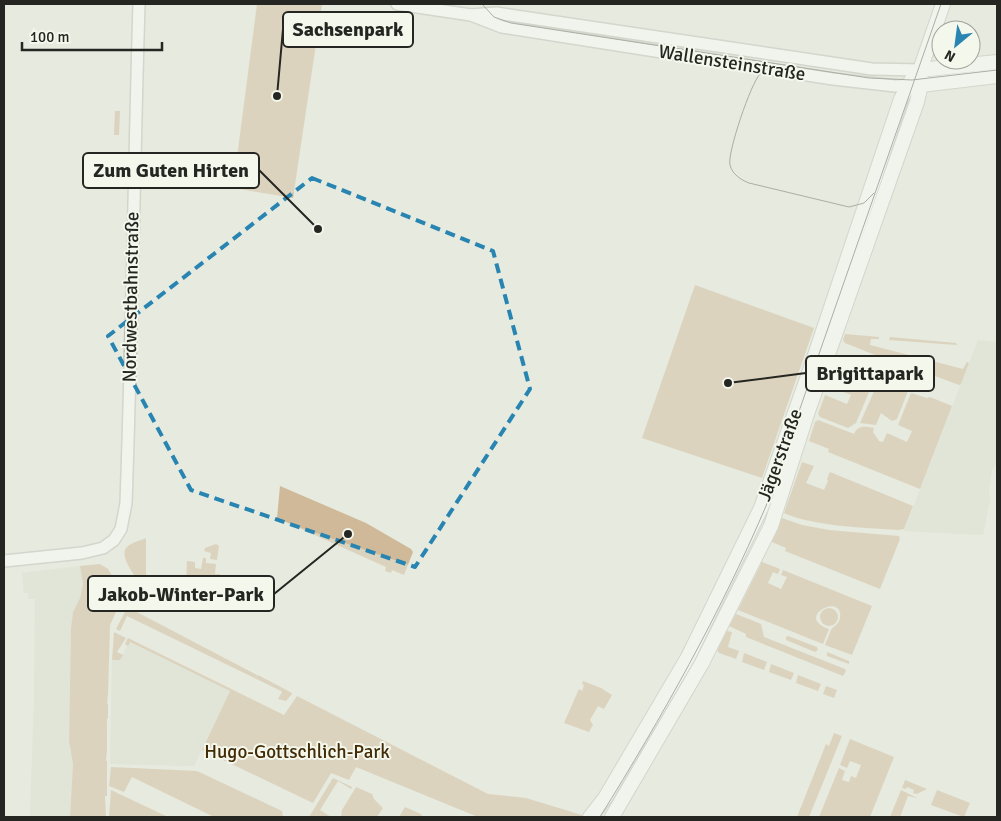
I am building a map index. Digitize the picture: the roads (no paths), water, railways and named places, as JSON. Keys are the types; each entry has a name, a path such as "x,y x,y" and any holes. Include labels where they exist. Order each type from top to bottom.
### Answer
{"main road":[{"name":"Jägerstraße","path":"590,817 606,798 688,657 761,508 808,376 901,100 915,85 943,4"},
{"name":"Wallensteinstraße","path":"920,70 997,62"},
{"name":"Wallensteinstraße","path":"915,85 997,76"},
{"name":"Jägerstraße","path":"612,817 702,663 771,526 817,385 917,102 915,85"}],"street":[{"name":"Nordwestbahnstraße","path":"4,561 98,550 110,544 121,529 125,513 139,4"},
{"name":"Wallensteinstraße","path":"397,4 470,15 502,27 833,79 864,83 915,85"},
{"name":"Wallensteinstraße","path":"470,15 496,13 872,70 920,70"}],"tram line":[{"path":"482,4 494,17 511,23 869,78 912,80 997,70"},
{"path":"600,817 646,741 710,625 766,506 941,4"},
{"path":"778,66 768,68 762,72 751,90 740,118 732,147 730,165 735,174 749,183 849,207 864,203 874,193"}],"place":[{"name":"Sachsenpark","path":"277,96"},
{"name":"Zum Guten Hirten","path":"318,229"},
{"name":"Brigittapark","path":"728,383"},
{"name":"Jakob-Winter-Park","path":"348,534"}],"park label":[{"name":"Hugo-Gottschlich-Park","path":"297,752"}]}
